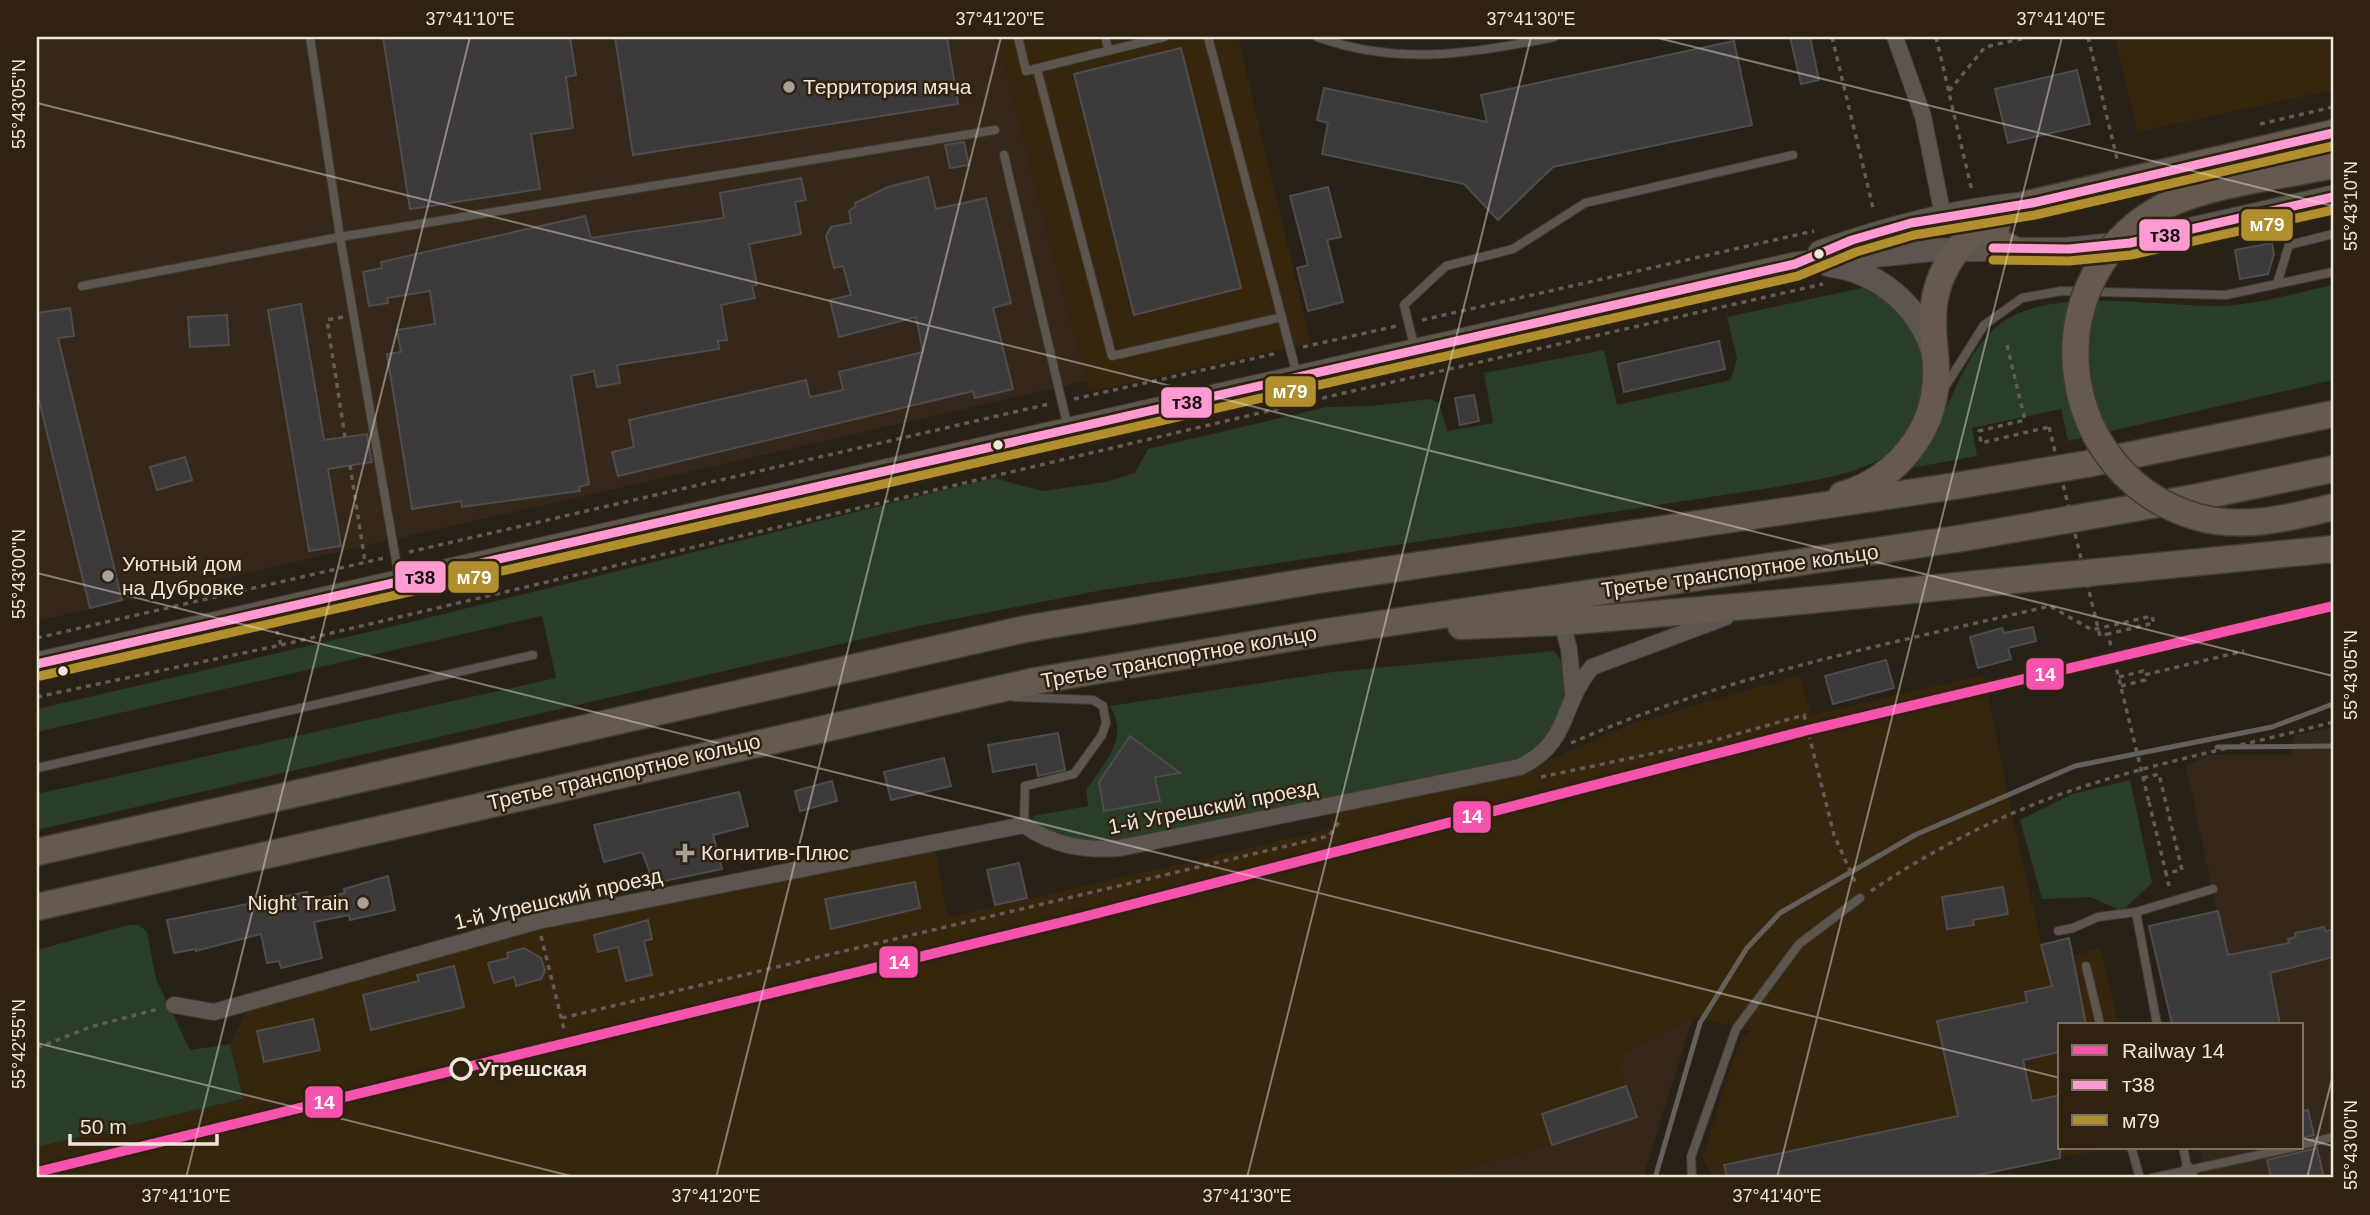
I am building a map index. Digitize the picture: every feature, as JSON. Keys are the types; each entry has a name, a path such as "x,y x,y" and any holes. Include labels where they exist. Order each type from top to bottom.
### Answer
{"main road":[{"path":"1795,264 1881,230 1943,216 2032,202 2333,133"},
{"path":"2333,165 2179,200 2136,225 2118,242 2092,280 2077,327 2074,354 2081,401 2090,425 2116,466 2151,497 2173,509 2220,522 2272,521 2333,507"},
{"path":"37,664 1795,264 1956,248 2069,248 2130,243 2333,197"},
{"path":"1781,512 1850,493 1883,476 1913,447 1930,415 1936,388 1934,306 1939,285 1956,248 1967,236 2000,214 2032,202"},
{"path":"2000,214 1995,230 1998,242 2011,248"},
{"path":"1795,264 1841,267 1886,286 1900,298 1923,328 1936,361"},
{"path":"37,852 1025,629 1318,579 1781,512 2087,464 2333,414"},
{"name":"Третье транспортное кольцо","path":"37,907 962,696 1105,668 1326,632 1877,552 2096,516 2333,469"},
{"path":"1326,632 1562,622 2333,549"},
{"path":"37,920 139,883"}],"street":[{"path":"1895,37 1923,117 1943,216"},
{"name":"1-й Угрешский проезд","path":"174,1006 214,1012 538,921 1024,825 1038,835 1077,848 1120,848 1520,767 1549,748 1573,696 1592,667 1693,626 1770,604"},
{"name":"1-й Угрешский проезд","path":"1562,622 1569,649 1573,696"}],"lane":[{"path":"310,37 340,237 400,581"},
{"path":"1018,37 1026,71 1164,37"},
{"path":"1105,37 1109,51"},
{"path":"1208,37 1298,376"},
{"path":"1317,37 1369,50 1410,55 1456,55 1554,37"},
{"path":"1037,69 1112,356 1282,317"},
{"path":"82,286 340,237 995,130"},
{"path":"1004,155 1068,428"},
{"path":"1415,349 1404,305 1446,266 1513,249 1585,203 1793,155"},
{"path":"2277,284 2289,245 2281,209"},
{"path":"2289,245 2333,234"},
{"path":"1930,415 1978,333 1999,312 2022,299 2061,291 2226,295 2333,272"},
{"path":"37,768 533,655"},
{"path":"962,696 1080,698 1103,706 1106,723 1102,735 1074,774 1026,786 1024,825"},
{"path":"2058,930 2073,928 2098,917 2136,912 2213,889"},
{"path":"1692,1178 1691,1157 1736,1029 1799,944 1860,898"},
{"path":"2136,912 2158,1023"},
{"path":"2086,966 2100,1023"},
{"path":"2304,1144 2333,1137"},
{"path":"2131,1148 2140,1178"},
{"path":"2183,1148 2189,1175"},
{"path":"2152,1178 2189,1175 2291,1148"}],"path":[{"path":"1832,37 1875,217"},
{"path":"1936,37 1973,194"},
{"path":"1948,91 1985,47 2030,37"},
{"path":"2088,37 2117,159"},
{"path":"37,638 1822,229"},
{"path":"37,697 1735,304"},
{"path":"345,437 327,320 354,316"},
{"path":"1570,744 1627,719 1799,665 2050,606 2092,630 2152,616 2154,623 2100,636 2049,427 1982,443 1979,431 2025,420 2007,345"},
{"path":"350,465 365,562"},
{"path":"2108,634 2173,901"},
{"path":"2144,675 2244,651"},
{"path":"2119,677 2143,671 2146,680 2121,686"},
{"path":"1540,777 1712,741 1804,715 1834,835 1853,872 1860,898 1921,858 2054,797 2107,780 2333,722"},
{"path":"2143,778 2159,774 2165,798 2182,870 2166,873"},
{"path":"562,1018 1329,836 1341,818"},
{"path":"543,945 565,1033"},
{"path":"37,1048 90,1027 174,1006"}],"shaded area":[{"path":"37,37 997,37 1086,381 37,621"},
{"path":"997,37 1238,37 1311,343 1089,392"},
{"path":"2115,37 2333,37 2333,90 2137,132"},
{"path":"1800,675 1811,715 1984,675 2014,825 2046,963 2101,948 2118,1023 2058,1023 2058,1148 2099,1150 1963,1178 1714,1178 1702,1157 1737,1048 1750,1031 1693,1017 1625,1052 1618,1064 1637,1117 1552,1145 1431,1178 37,1178 37,1147 243,1099 230,1044 247,1010 535,930 934,845 948,917 1327,830 1336,812 1524,771 1631,724"},
{"path":"2333,727 2333,1178 2206,1178 2199,1148 2304,1148 2304,1023 2172,1023 2149,926 2217,911 2186,766 2209,755 2291,755 2294,736"},
{"path":"1693,1017 1643,1178 1431,1178 1552,1145 1636,1117 1617,1064 1625,1052"}],"green space":[{"path":"2333,285 2333,380 2068,441 2061,409 1972,428 1977,456 1911,468 1924,452 1960,378 1981,343 1995,328 2016,314 2041,306 2070,302 2232,305"},
{"path":"1866,287 1885,299 1911,327 1925,360 1925,385 1917,413 1903,438 1885,456 1846,473 1776,487 1102,590 914,627 37,830 37,794 556,678 542,616 37,732 37,709 403,624 993,478 1043,491 1105,482 1135,473 1148,449 1327,407 1371,406 1430,399 1439,403 1447,431 1493,423 1484,373 1604,350 1617,405 1731,380 1737,358 1727,317"},
{"path":"1554,651 1563,665 1566,681 1560,713 1542,742 1516,760 1118,843 1075,842 1033,825 1033,816 1088,806 1086,790 1107,760 1116,740 1115,718 1110,706 1333,672"},
{"path":"2130,780 2152,883 2122,911 2090,897 2042,899 2020,820 2072,794"},
{"path":"128,925 139,925 147,932 156,979 190,1050 230,1044 243,1099 37,1147 37,950"}],"building":[{"path":"383,37 570,37 576,75 566,77 573,128 531,134 540,189 410,209"},
{"name":"Территория мяча","path":"615,37 947,37 958,104 633,155"},
{"path":"1790,37 1810,37 1819,80 1801,84"},
{"path":"1734,41 1752,125 1553,167 1498,220 1464,184 1322,154 1328,123 1317,120 1324,88 1487,122 1481,95"},
{"path":"1181,48 1241,288 1134,315 1074,74"},
{"path":"2077,70 2090,124 2008,143 1995,89"},
{"path":"964,142 969,165 950,168 945,145"},
{"path":"928,177 936,209 986,198 1011,303 993,308 1013,389 975,398 973,391 618,476 612,452 634,447 629,420 806,380 810,397 843,390 839,372 923,352 916,317 839,337 830,300 851,295 843,266 834,268 826,236 831,227 851,223 849,211 856,206 855,203 888,187"},
{"path":"801,178 806,200 795,202 801,234 749,244 757,285 752,286 755,298 721,305 727,340 718,341 719,349 617,365 620,383 597,387 594,371 571,376 589,484 579,487 580,491 462,507 461,501 412,509 387,354 401,352 397,330 435,324 430,291 387,298 388,303 369,306 363,272 382,268 381,262 585,216 591,238 724,218 720,193"},
{"path":"1328,187 1341,237 1327,240 1343,302 1308,311 1297,268 1308,265 1290,196"},
{"path":"2272,243 2274,254 2268,274 2240,279 2235,250"},
{"path":"301,304 324,440 367,434 372,462 328,469 341,546 309,551 268,310"},
{"path":"70,308 74,336 58,338 122,600 90,608 37,392 37,313"},
{"path":"227,315 229,345 190,347 188,317"},
{"path":"1719,341 1725,369 1624,392 1618,364"},
{"path":"1474,395 1479,421 1460,425 1455,398"},
{"path":"185,457 192,480 157,490 150,467"},
{"path":"2033,627 2036,641 2008,648 2011,659 1978,668 1970,637 2002,628 2004,633"},
{"path":"1886,660 1894,688 1833,704 1825,676"},
{"path":"1058,733 1065,770 1038,776 1036,764 993,772 988,745"},
{"path":"1130,736 1180,773 1155,777 1160,801 1104,811 1099,782"},
{"path":"944,758 951,786 891,800 884,772"},
{"path":"832,781 837,801 800,811 795,791"},
{"path":"739,792 748,826 713,835 722,869 654,883 642,852 604,862 594,825"},
{"path":"1019,863 1027,898 995,905 987,870"},
{"path":"388,876 395,910 350,920 349,915 314,922 322,958 281,968 279,961 267,963 261,934 196,951 174,953 167,920 307,892 309,901 345,893 344,889"},
{"path":"915,882 920,908 831,929 825,899"},
{"path":"2003,887 2008,914 1973,920 1974,925 1947,929 1942,897"},
{"path":"2218,911 2228,955 2289,943 2288,939 2296,937 2295,933 2324,927 2325,931 2333,930 2333,957 2270,973 2280,1023 2172,1023 2149,926"},
{"path":"648,920 652,939 644,941 652,975 626,981 618,947 598,952 594,935"},
{"path":"2069,938 2086,1023 2058,1023 2058,1052 2023,1060 2032,1101 2058,1095 2060,1158 1963,1178 1727,1178 1724,1165 1958,1116 1937,1021 2027,1002 2025,992 2052,986 2041,945"},
{"path":"524,948 541,958 545,971 541,979 516,986 514,977 494,983 488,963 508,958 507,953"},
{"path":"454,966 464,1007 371,1030 363,995 419,981 417,975"},
{"path":"313,1019 320,1050 264,1062 257,1031"},
{"path":"1626,1086 1637,1117 1552,1145 1542,1114"},
{"path":"2308,1110 2314,1135 2304,1138 2304,1111"},
{"path":"2317,1148 2324,1178 2271,1178 2267,1160"}],"railway":[{"path":"1655,1178 1700,1023 1747,948 1780,913 1915,835 2075,766 2272,727 2333,704"},
{"path":"2217,747 2333,746"}],"rail line":[{"name":"14","path":"37,1172 1083,917 1808,730 2333,606"}],"transit line":[{"name":"т38","path":"37,664 1795,264 1852,240 1911,223 2032,203 2333,133"},
{"name":"м79","path":"40,676 1798,276 1856,252 1914,235 2035,215 2333,146"},
{"name":"т38","path":"1993,248 2069,249 2130,243 2333,197"},
{"name":"м79","path":"1993,260 2069,261 2131,255 2333,210"}],"place":[{"name":"Территория мяча","path":"789,87"},
{"name":"Уютный дом на Дубровке","path":"108,576"},
{"name":"Когнитив-Плюс","path":"685,853"},
{"name":"Night Train","path":"363,903"},
{"name":"Угрешская","path":"461,1069"}]}
